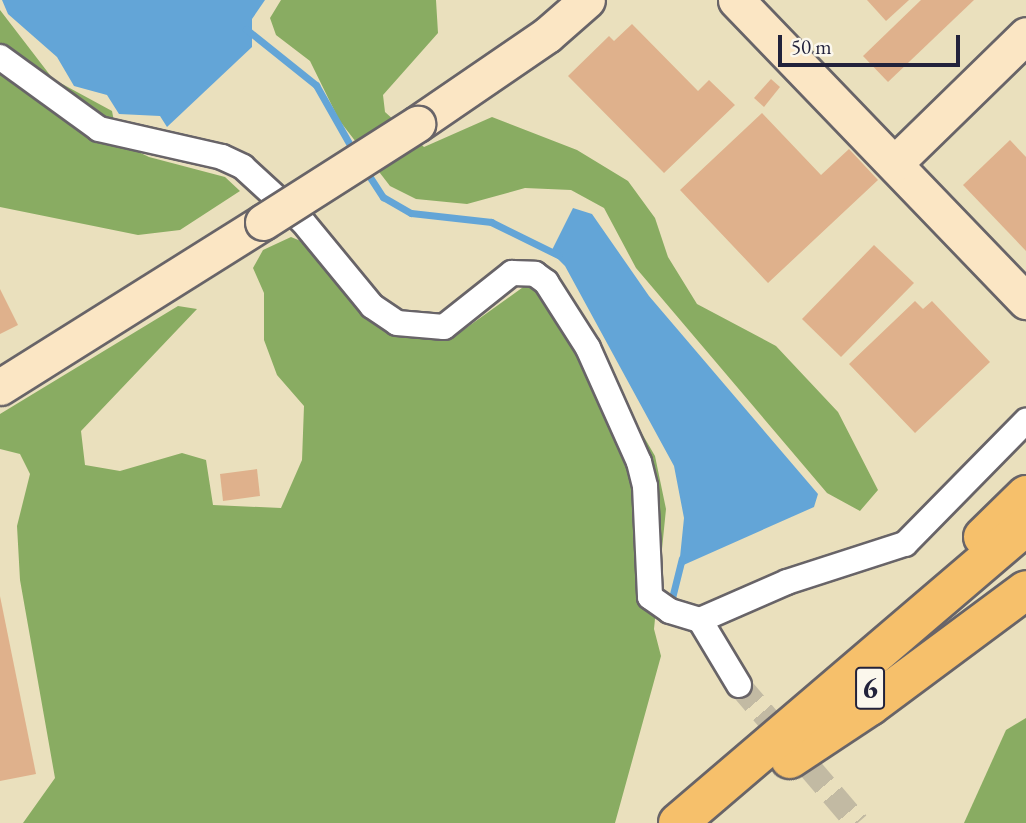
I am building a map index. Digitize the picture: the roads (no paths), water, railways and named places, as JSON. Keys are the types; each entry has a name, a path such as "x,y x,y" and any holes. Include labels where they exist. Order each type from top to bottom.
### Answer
{"highway":[{"path":"898,637 961,560 1026,495"},
{"name":"6","path":"678,823 1026,526"},
{"name":"6","path":"710,823 790,758 1026,548"},
{"path":"790,758 870,706 1026,590"}],"street":[{"path":"0,387 417,124 547,36 587,0"},
{"path":"736,0 1026,301"},
{"path":"895,163 1026,35"},
{"path":"0,57 99,129 222,157 243,167 303,222 372,306 397,323 444,327 512,273 536,274 546,282 588,348 639,462 645,486 650,597 670,611 700,620 787,582 905,544 1026,421"},
{"path":"700,620 739,685"}],"water":[{"path":"2,0 265,0 252,19 252,47 167,127 160,116 119,114 107,95 74,86 57,57 8,14"},
{"path":"573,208 592,214 649,296 818,494 814,507 679,567 684,518 674,466 565,266 551,252"}],"waterway":[{"path":"246,29 316,85 354,152"},
{"path":"364,168 383,197 411,213 491,222 558,255"},
{"path":"671,602 682,558"}],"tunnel":[{"path":"739,685 857,823"}]}
